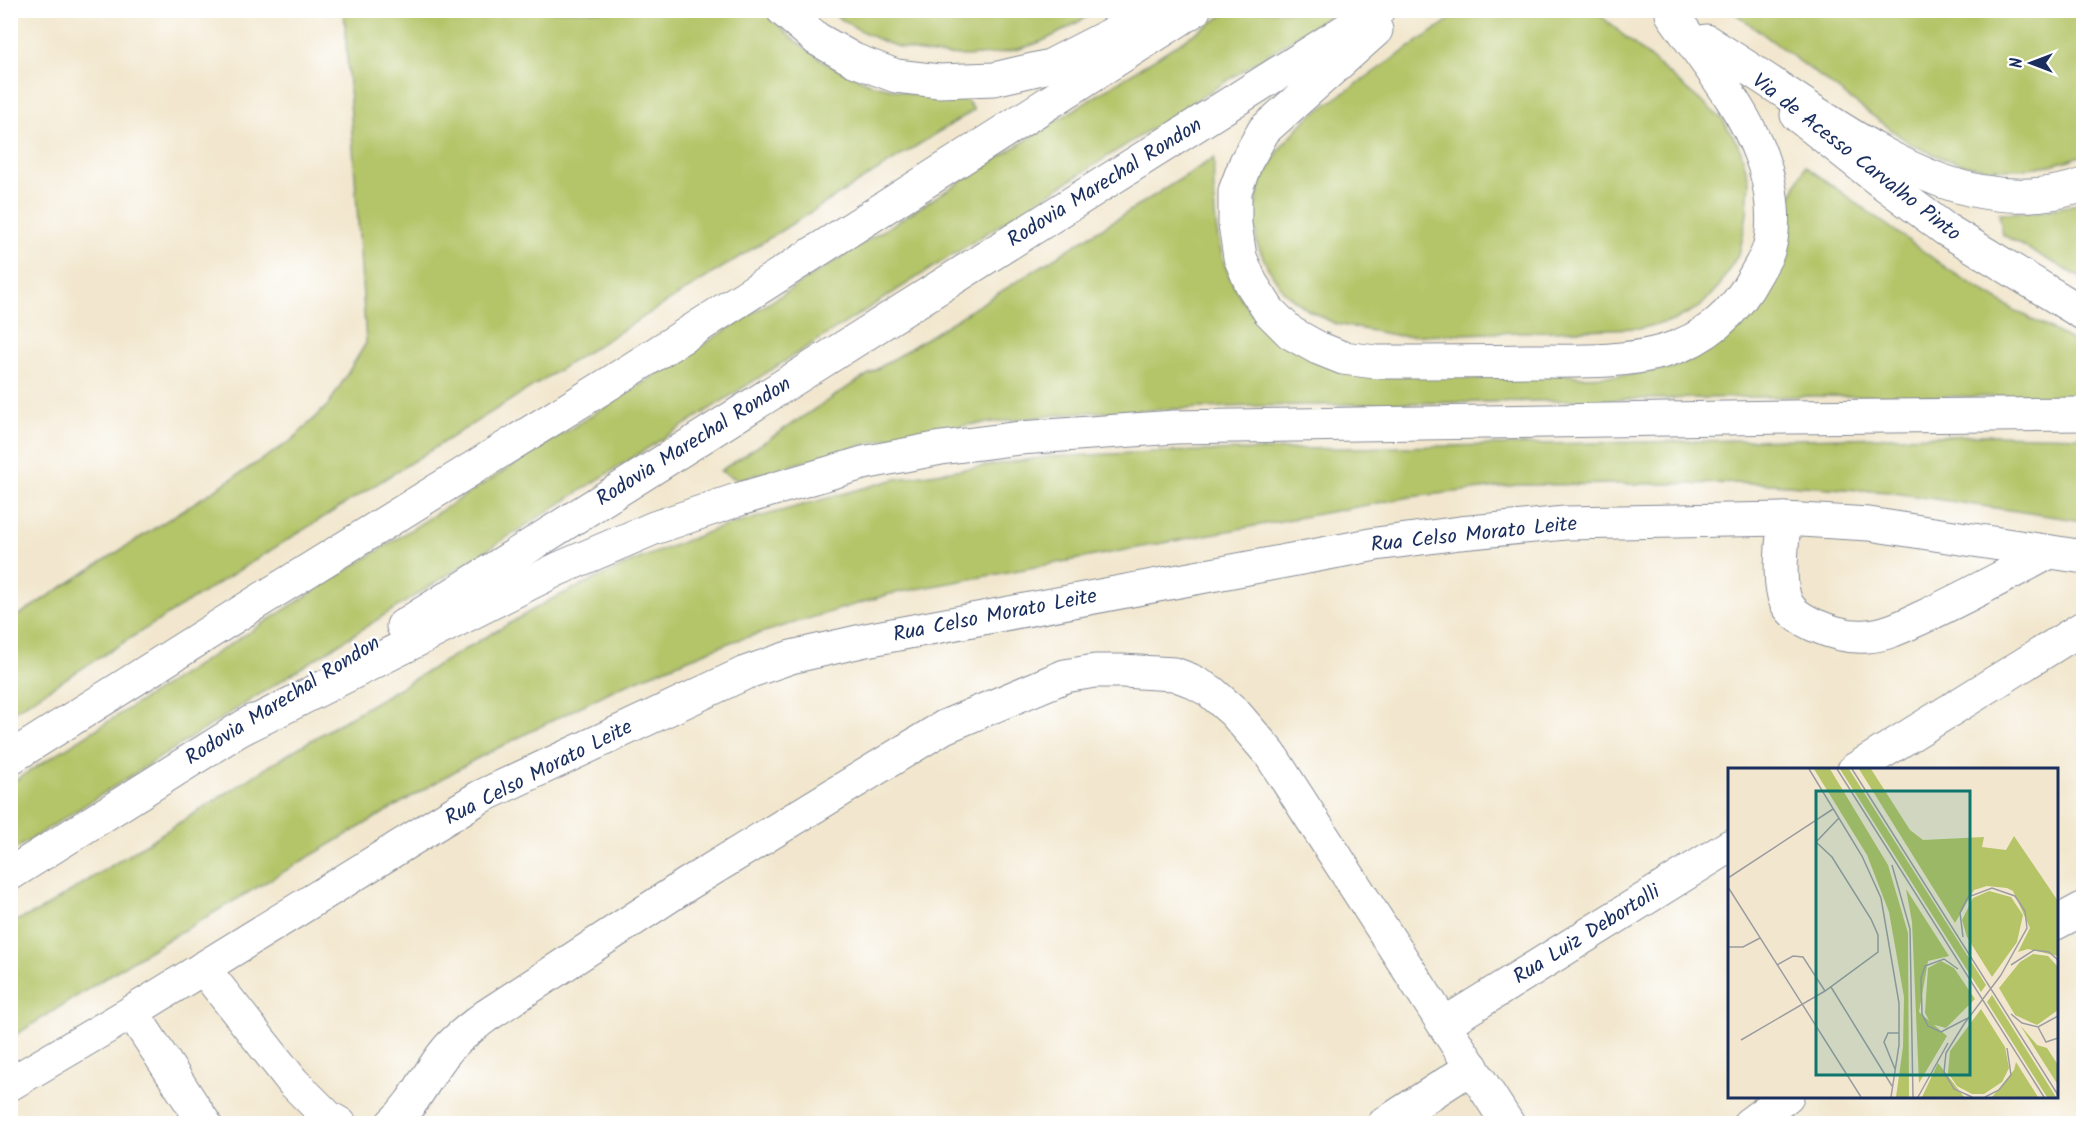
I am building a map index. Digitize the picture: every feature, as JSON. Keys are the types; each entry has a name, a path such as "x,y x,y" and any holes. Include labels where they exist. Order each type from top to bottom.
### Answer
{"main road":[{"path":"783,10 817,39 854,60 896,75 939,81 994,79 1050,66 1159,10"},
{"path":"10,759 630,370 1194,10"},
{"name":"Rodovia Marechal Rondon","path":"10,873 1378,10"},
{"path":"1398,10 1264,130 1246,162 1235,191 1235,224 1240,257 1251,283 1269,311 1291,333 1318,348 1343,358 1376,362 1600,361 1643,357 1692,341 1714,327 1734,308 1768,252 1773,214 1762,157 1745,120 1669,12"},
{"name":"Via de Acesso Carvalho Pinto","path":"1669,12 1878,180 1945,229 2084,314"},
{"path":"1706,41 1845,132 1891,160 1930,178 1972,190 2020,196 2067,191 2084,185"},
{"path":"235,732 558,569 654,528 740,499 863,463 941,448 1020,438 1175,427 2084,414"},
{"path":"1784,519 1782,584 1786,602 1793,612 1805,621 1847,636 1868,636 1893,631 1943,608 2050,552"},
{"name":"Rua Celso Morato Leite","path":"10,1084 132,1012 480,797 745,673 791,657 866,640 1376,544 1565,523 1784,519 1869,524 2084,557"},
{"path":"1857,768 2084,627"},
{"path":"392,1124 414,1099 446,1051 464,1033 486,1016 676,891 944,727 1065,676 1095,671 1173,674 1210,691 1234,712 1270,754 1508,1124"},
{"name":"Rua Luiz Debortolli","path":"1444,1024 1728,847"},
{"path":"2058,922 2084,908"},
{"path":"203,968 293,1082 328,1117 340,1124"},
{"path":"132,1012 205,1124"},
{"path":"1384,1124 1472,1067"},
{"path":"1749,1124 1784,1098"}],"green space":[{"path":"344,11 764,11 792,38 829,65 874,85 917,95 965,98 974,110 11,713 11,620 291,441 329,404 366,343"},
{"path":"828,11 1096,11 1059,33 1019,49 986,55 952,56 918,52 892,45"},
{"path":"1230,11 1337,11 11,852 11,783"},
{"path":"1462,11 1595,11 1723,120 1740,148 1749,180 1747,214 1740,251 1720,285 1701,306 1673,321 1640,328 1400,336 1336,324 1308,310 1284,292 1268,268 1257,244 1254,213 1261,181 1281,147 1306,119"},
{"path":"1732,11 2083,11 2083,155 2050,165 2013,169 1976,167 1942,158 1912,145"},
{"path":"1214,158 1215,219 1223,258 1239,295 1254,316 1277,339 1583,377 1630,375 1674,367 1705,352 1737,331 1760,305 1774,274 1785,239 1789,201 1805,166 1952,272 2014,310 2083,346 2083,397 1816,396 1256,406 1076,413 967,425 885,439 738,480 720,471 850,386"},
{"path":"2083,203 2083,279 2003,235 1999,213 2038,212"},
{"path":"1988,435 2083,437 2083,521 1888,492 1757,483 1517,485 1410,497 890,594 731,642 617,688 474,760 135,959 11,1038 11,923 41,910 298,748 548,601 629,563 716,529 896,479 1046,457 1154,452"}]}
